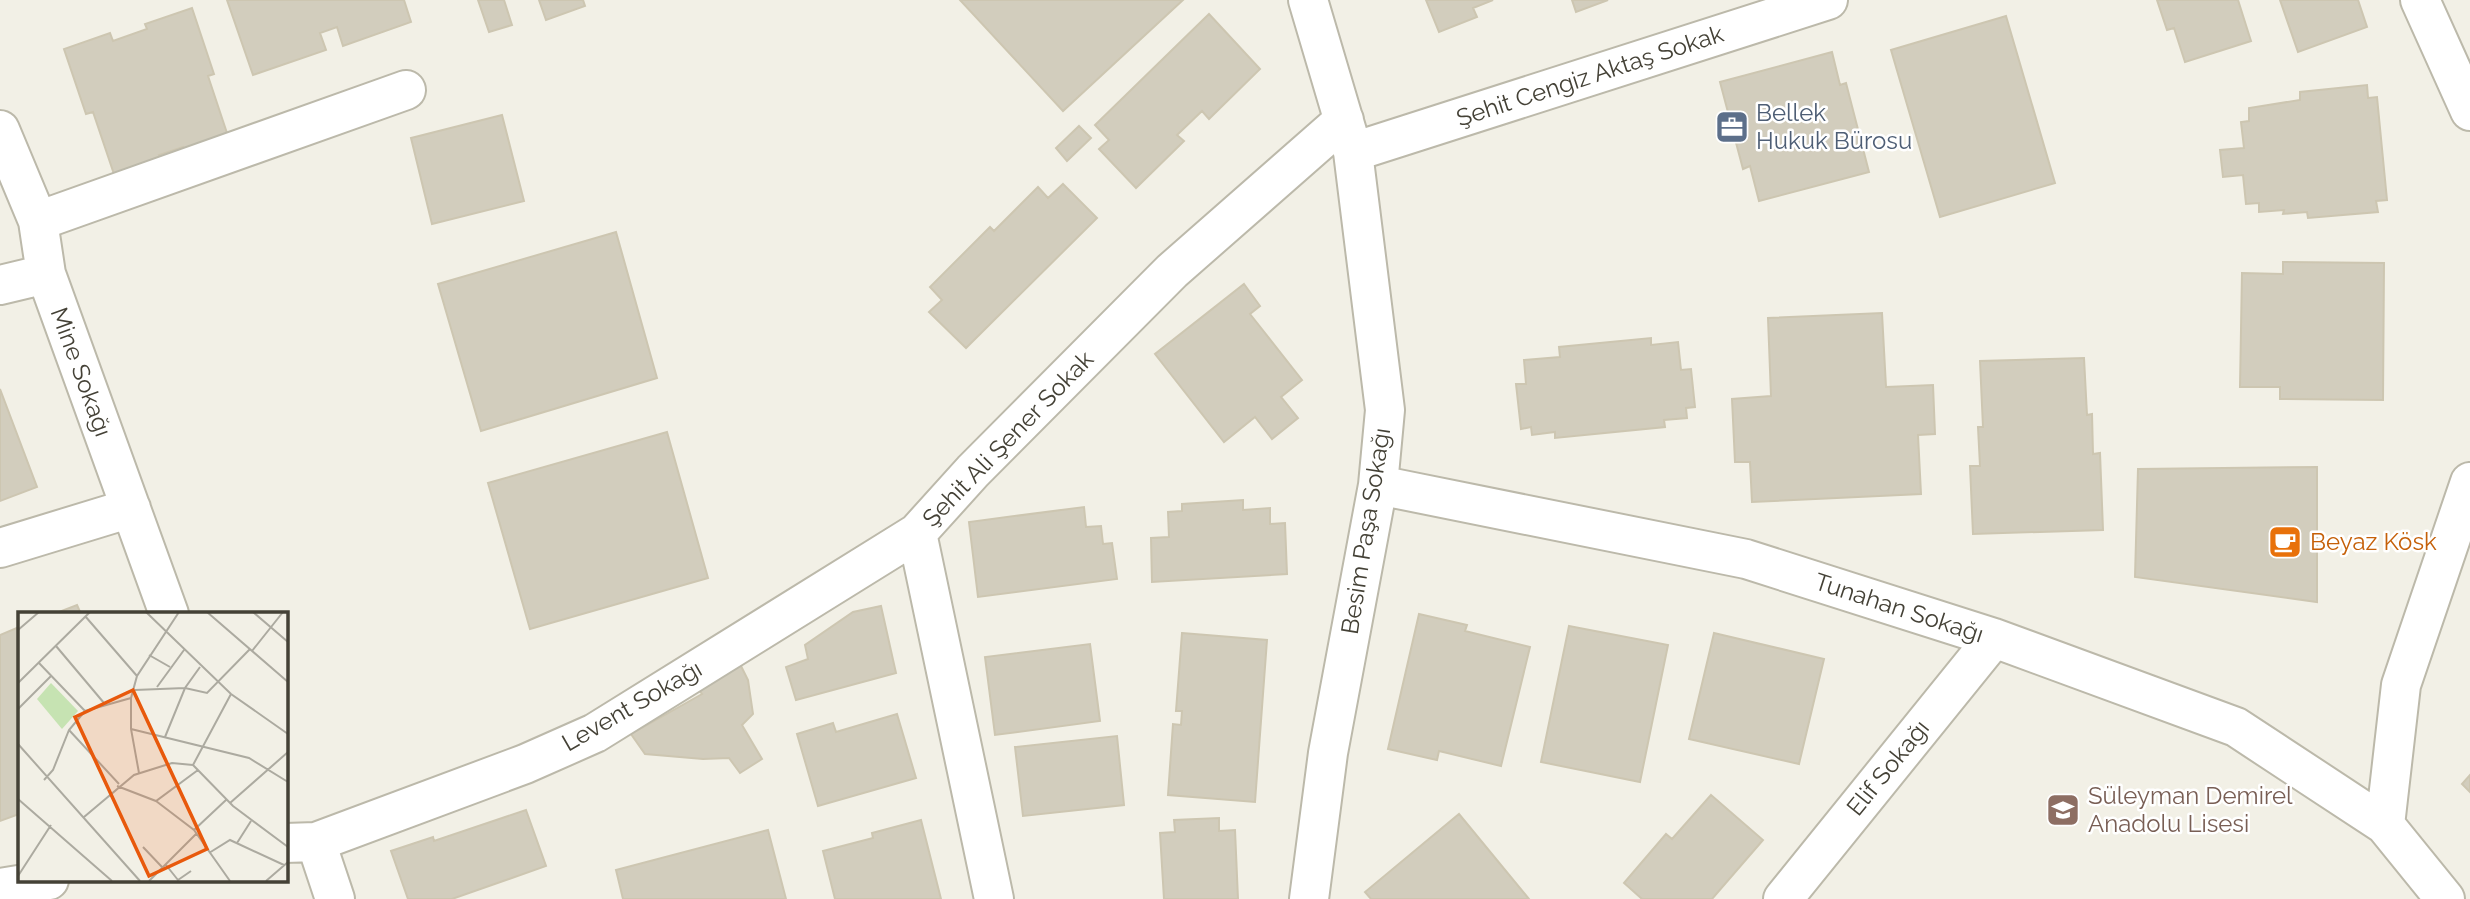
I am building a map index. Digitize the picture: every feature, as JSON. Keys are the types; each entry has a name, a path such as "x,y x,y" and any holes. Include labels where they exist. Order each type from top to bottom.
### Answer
{"street":[{"name":"Besim Paşa Sokağı","path":"1308,0 1348,136 1385,411 1378,485 1328,753 1309,899"},
{"name":"Şehit Cengiz Aktaş Sokak","path":"1348,136 1828,0"},
{"path":"2420,0 2470,111"},
{"path":"38,221 406,90"},
{"name":"Mine Sokağı","path":"0,130 38,221 46,274 168,612"},
{"name":"Şehit Ali Şener Sokak","path":"994,899 917,533 973,471 1172,271 1348,136"},
{"path":"0,285 46,274"},
{"path":"2385,825 2401,685 2470,482"},
{"name":"Tunahan Sokağı","path":"1378,485 1746,559 1994,638 2236,727 2385,825 2445,899"},
{"path":"0,548 131,508"},
{"name":"Levent Sokağı","path":"301,843 525,764 595,733 917,533"},
{"name":"Elif Sokağı","path":"1783,899 1994,638"},
{"path":"301,843 335,899"},
{"path":"0,888 43,881"}],"building":[{"path":"227,0 404,0 411,22 343,46 337,27 320,33 326,50 253,75"},
{"path":"478,0 504,0 512,25 489,32"},
{"path":"539,0 583,0 585,6 546,20"},
{"path":"960,0 1183,0 1063,111"},
{"path":"1426,0 1493,0 1473,8 1477,17 1439,32"},
{"path":"1572,0 1608,0 1576,12"},
{"path":"2157,0 2238,0 2251,41 2185,62 2174,28 2167,30"},
{"path":"2280,0 2358,0 2367,27 2298,52"},
{"path":"192,8 214,74 208,76 230,142 186,156 183,147 159,155 163,165 116,180 93,112 86,114 64,49 110,33 113,41 147,29 145,24"},
{"path":"1209,14 1260,69 1209,119 1202,111 1177,135 1184,141 1136,188 1099,149 1109,140 1095,125"},
{"path":"2006,16 2055,183 1940,217 1891,50"},
{"path":"1832,52 1840,85 1846,83 1869,172 1759,201 1750,166 1743,169 1720,82"},
{"path":"2367,85 2368,98 2377,97 2387,200 2376,201 2378,212 2308,218 2307,212 2259,212 2259,203 2246,204 2243,175 2223,177 2220,150 2244,148 2241,122 2249,121 2249,108 2300,100 2300,92"},
{"path":"502,115 524,201 432,224 411,138"},
{"path":"1079,126 1091,138 1067,161 1056,148"},
{"path":"1063,184 1097,218 966,348 929,312 942,300 930,287 990,227 994,231 1038,187 1048,198"},
{"path":"616,232 657,378 481,431 438,284"},
{"path":"2283,262 2384,263 2383,400 2280,399 2280,387 2240,387 2242,273 2283,274"},
{"path":"1244,284 1260,306 1250,314 1302,380 1281,397 1298,418 1272,439 1255,417 1224,442 1155,354"},
{"path":"1882,313 1886,387 1933,385 1935,434 1918,435 1921,494 1752,502 1750,462 1735,462 1732,399 1771,396 1768,318"},
{"path":"1651,338 1651,345 1678,342 1681,370 1691,369 1695,407 1686,408 1687,418 1664,420 1665,427 1555,438 1555,432 1532,435 1531,427 1521,429 1516,384 1526,384 1524,360 1560,357 1559,347"},
{"path":"2084,358 2087,415 2092,414 2093,454 2100,453 2103,530 1973,534 1970,466 1980,466 1978,427 1983,427 1980,361"},
{"path":"0,389 37,487 0,501"},
{"path":"667,432 708,578 530,629 488,483"},
{"path":"2317,467 2317,602 2135,577 2138,469"},
{"path":"1243,500 1243,510 1270,508 1270,524 1285,523 1287,574 1152,582 1151,538 1169,537 1168,512 1182,511 1182,504"},
{"path":"1084,507 1086,527 1101,526 1103,544 1112,543 1117,579 978,597 969,522"},
{"path":"77,605 80,612 59,612"},
{"path":"881,606 896,673 796,700 786,667 808,659 805,645 853,612"},
{"path":"1419,614 1467,625 1465,631 1530,647 1501,766 1439,751 1437,760 1388,749"},
{"path":"1569,626 1668,645 1640,782 1541,762"},
{"path":"18,627 18,814 0,821 0,635"},
{"path":"1182,633 1267,640 1255,802 1168,795 1173,724 1181,725 1182,711 1176,711"},
{"path":"1714,633 1824,659 1799,764 1689,739"},
{"path":"1090,644 1100,721 995,735 985,657"},
{"path":"740,664 748,680 753,714 742,725 762,759 740,773 729,758 703,759 645,754 631,734 702,694 699,690"},
{"path":"897,714 916,778 818,806 797,734 833,723 836,732"},
{"path":"1117,736 1124,805 1023,816 1015,747"},
{"path":"2470,775 2470,792 2462,784"},
{"path":"1711,795 1763,840 1712,899 1642,899 1624,883 1666,834 1672,839"},
{"path":"526,810 546,866 452,899 408,899 391,851 433,837 434,841"},
{"path":"1459,814 1529,899 1371,899 1365,892"},
{"path":"1219,818 1219,831 1235,830 1238,899 1164,899 1160,833 1175,832 1174,820"},
{"path":"921,820 941,899 835,899 823,851 873,838 872,833"},
{"path":"768,830 786,899 623,899 616,870"}],"place":[{"name":"Bellek Hukuk Bürosu","path":"1732,127"},
{"name":"Beyaz Kösk","path":"2285,542"},
{"name":"Süleyman Demirel Anadolu Lisesi","path":"2063,810"}]}
